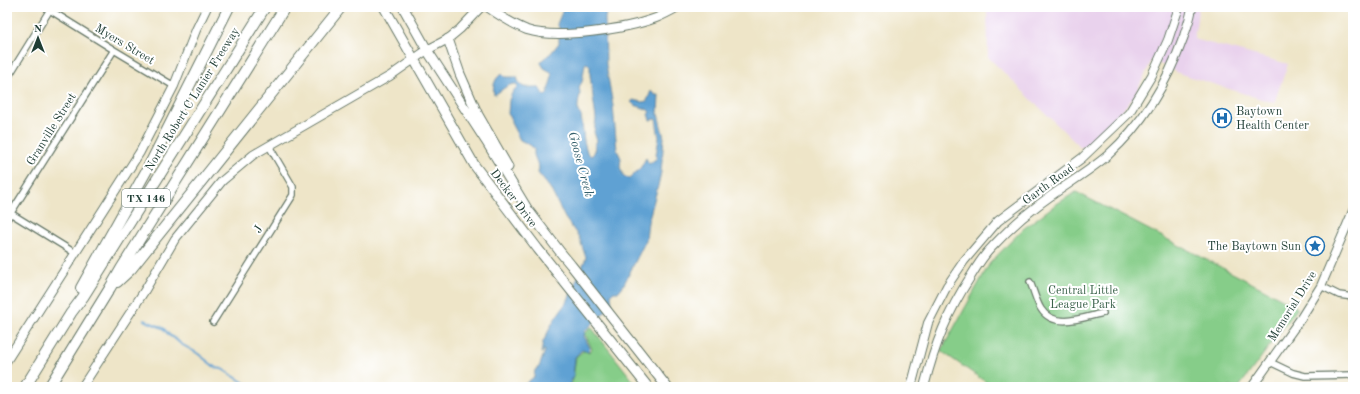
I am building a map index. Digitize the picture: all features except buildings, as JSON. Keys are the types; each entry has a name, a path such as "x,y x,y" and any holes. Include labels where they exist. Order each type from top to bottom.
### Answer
{"highway":[{"path":"71,313 79,292 148,168 221,25 228,7"},
{"name":"North Robert C Lanier Freeway","path":"25,387 71,313 88,290 265,7"},
{"name":"TX 146","path":"49,387 125,262 285,7"},
{"path":"110,288 131,269 341,7"}],"main road":[{"path":"7,360 140,152 174,86 196,30 208,7"},
{"name":"Decker Drive","path":"384,7 475,166 538,249 560,274 648,387"},
{"name":"Decker Drive","path":"403,7 427,50 486,141 528,210 560,253 612,316 667,387"},
{"path":"82,387 145,290 175,239 222,181 253,155 390,76 427,50 448,39 481,7"},
{"path":"487,7 515,25 528,30 548,34 566,34 620,28 638,24 657,18 678,7"},
{"name":"Garth Road","path":"911,387 928,323 936,306 964,261 994,227 1015,208 1082,158 1129,113 1152,75 1168,40 1179,7"},
{"name":"Garth Road","path":"924,387 941,329 962,289 991,248 1022,218 1108,155 1142,118 1166,80 1180,45 1192,7"},
{"path":"448,39 460,74 478,115 511,172 528,210"},
{"path":"1168,40 1180,45"},
{"path":"1129,113 1142,118"},
{"path":"1015,208 1022,218"},
{"name":"Memorial Drive","path":"1252,387 1321,286 1353,211"},
{"path":"951,281 962,289"},
{"path":"920,350 933,353"}],"street":[{"name":"Myers Street","path":"49,8 114,50 174,86"},
{"path":"7,79 49,8"},
{"name":"Granville Street","path":"7,219 9,212 114,50"},
{"name":"J","path":"212,322 293,195 294,187 269,146"},
{"path":"9,212 76,253"},
{"path":"1030,282 1041,308 1054,319 1066,321 1103,313"},
{"path":"1321,286 1339,295 1353,297"},
{"path":"1270,362 1293,373 1305,376 1353,375"}],"shaded area":[{"path":"987,7 1199,7 1194,39 1288,64 1274,103 1178,73 1152,60 1134,97 1087,149 1079,146 988,57"}],"green space":[{"name":"Central Little League Park","path":"1076,192 1294,305 1297,309 1239,387 993,387 941,351 990,263 1023,229 1055,205"},
{"path":"591,327 638,387 570,387 573,379 576,357 583,351 589,352 592,349 585,334"}],"water":[{"name":"Goose Creek","path":"564,7 614,7 611,10 607,10 605,18 606,65 613,106 617,150 621,158 620,167 624,177 630,178 641,167 646,158 649,164 657,158 656,155 659,138 656,119 650,120 648,114 650,112 648,110 631,102 633,100 642,102 647,101 651,91 655,95 659,95 658,114 664,138 661,172 648,222 646,240 623,286 618,292 611,294 612,305 585,331 584,336 590,348 588,351 582,350 575,357 573,377 568,387 524,387 525,384 534,377 535,370 539,367 545,351 544,349 541,353 543,342 554,320 568,300 586,258 579,237 565,218 550,188 538,173 539,168 534,155 534,149 530,145 520,140 511,123 511,118 508,114 509,100 513,91 518,86 516,84 509,85 494,95 493,89 496,80 502,74 505,77 517,77 521,85 524,87 536,87 540,89 545,96 547,94 552,77 551,72 544,68 541,63 542,60 551,53 559,43 559,27 557,24","holes":["587,63 590,66 596,119 594,132 597,141 595,144 594,153 591,156 587,152 584,141 581,115 578,112 580,93 579,87 582,82 585,64"]}],"waterway":[{"path":"144,320 163,328 170,336 197,353 216,368 222,369 251,387"}],"place":[{"name":"Baytown Health Center","path":"1222,118"},
{"name":"The Baytown Sun","path":"1315,246"}]}
